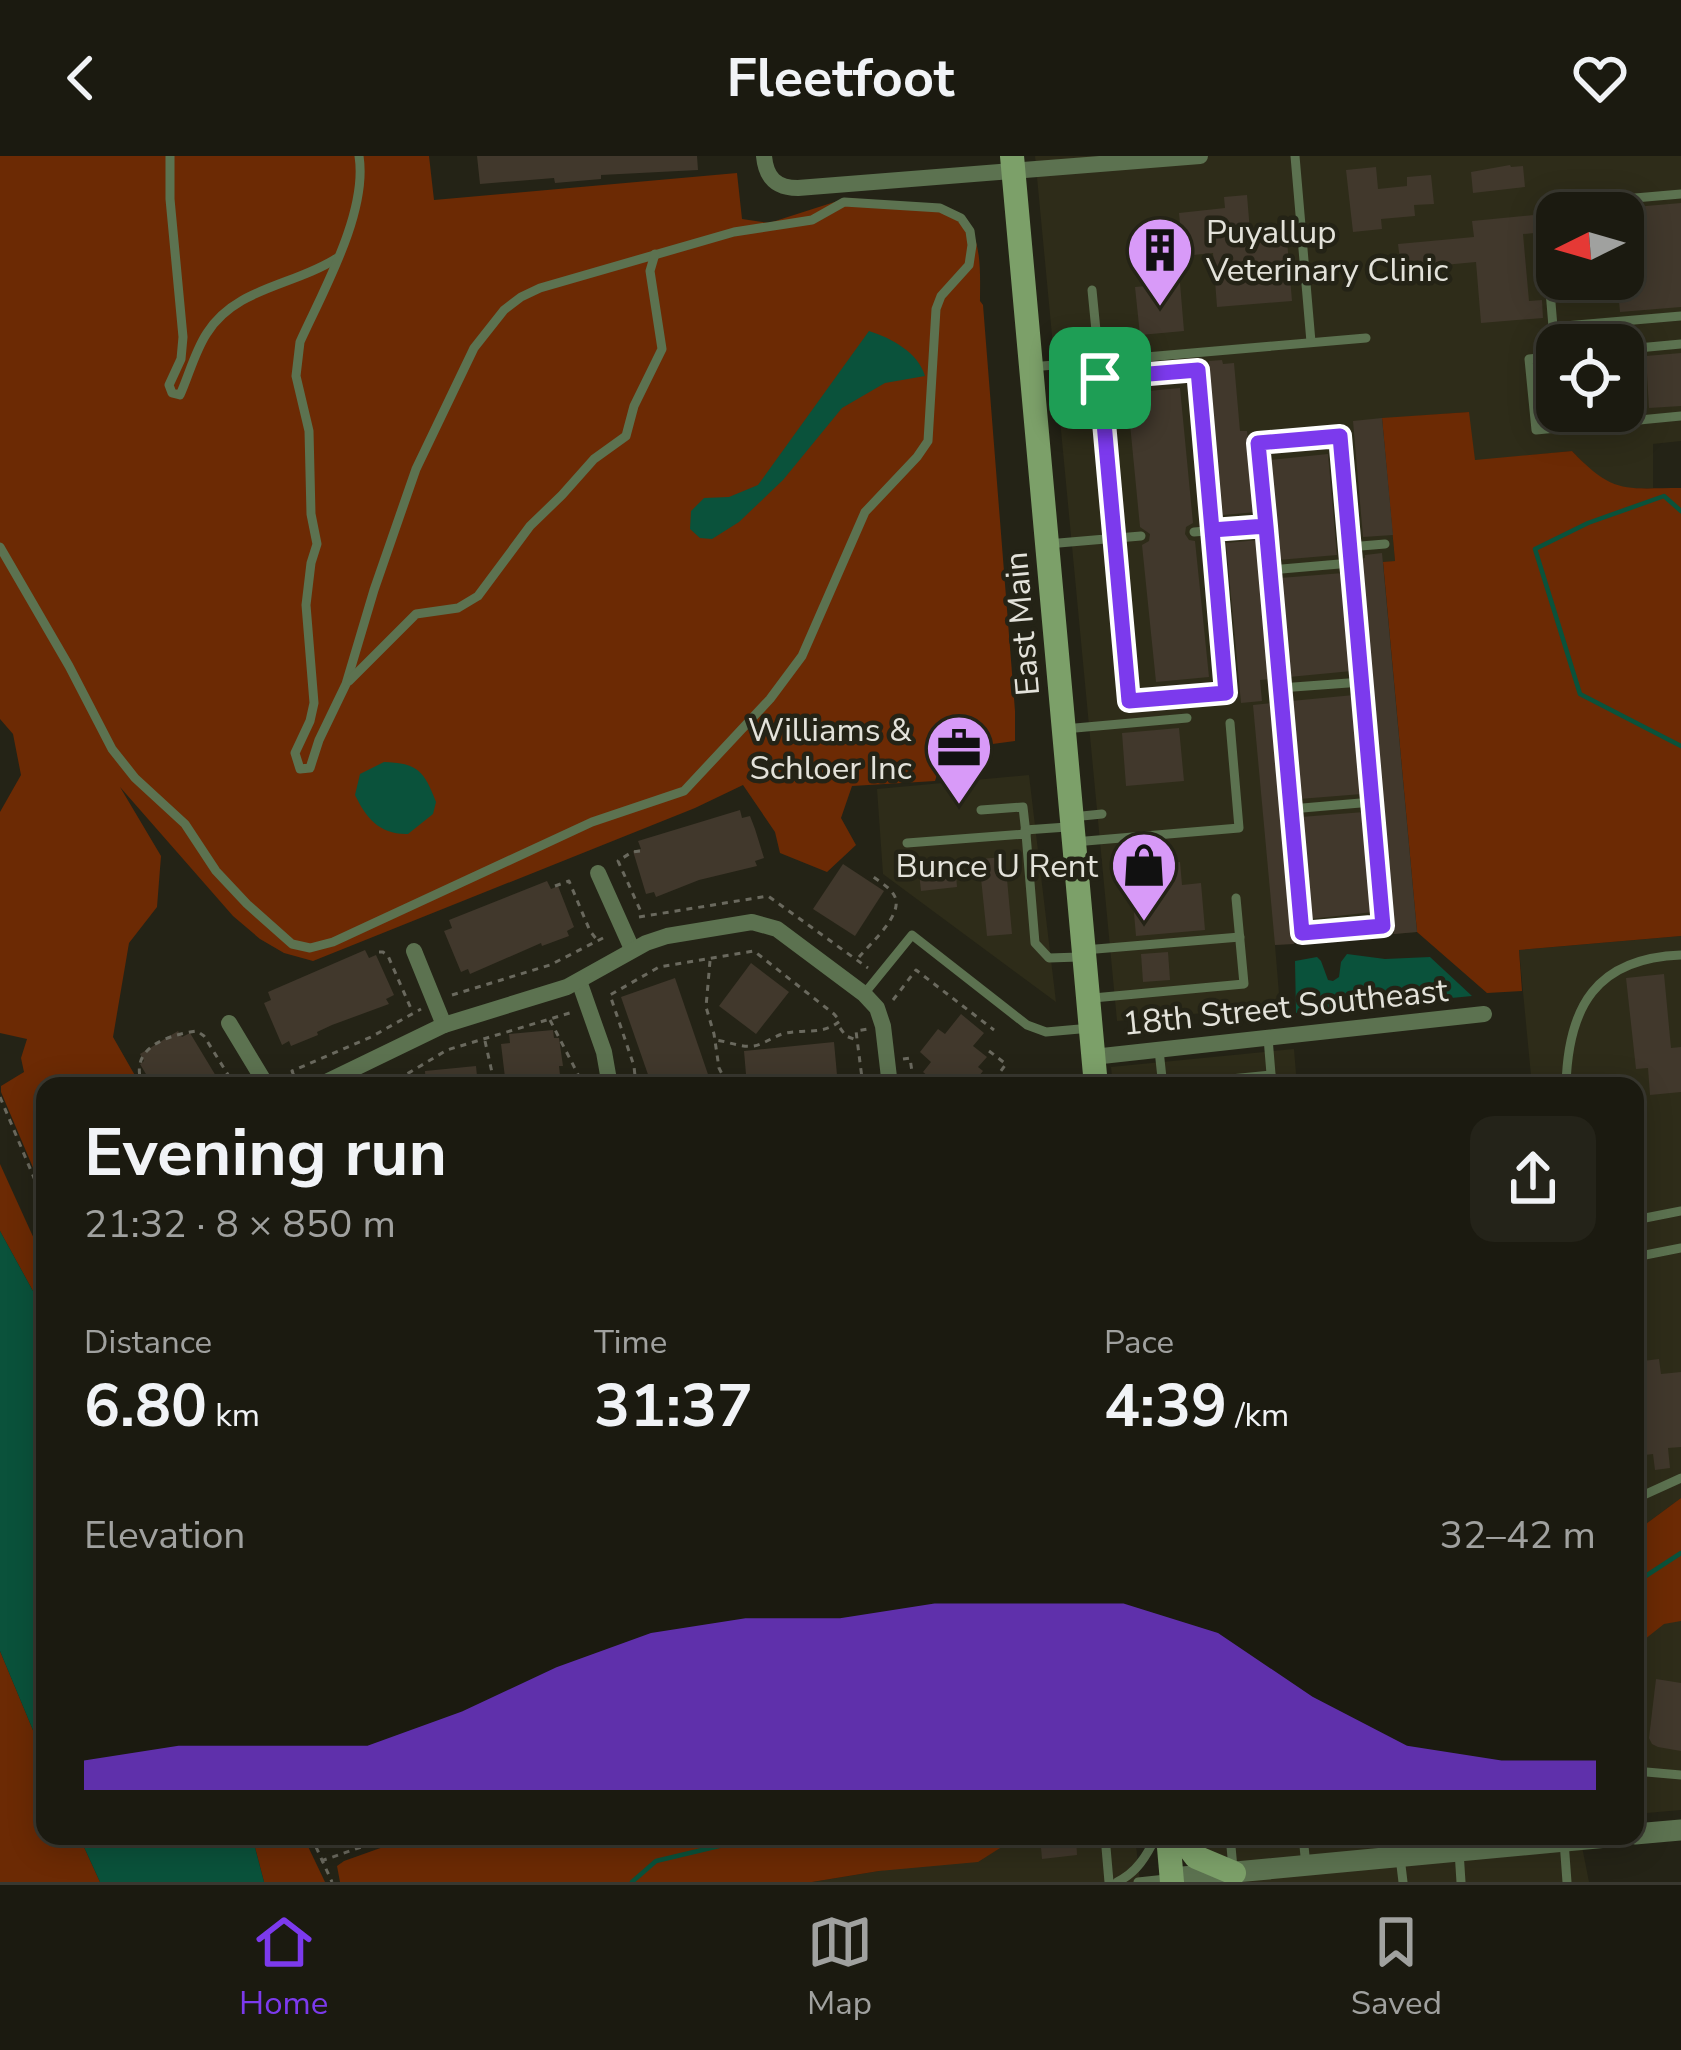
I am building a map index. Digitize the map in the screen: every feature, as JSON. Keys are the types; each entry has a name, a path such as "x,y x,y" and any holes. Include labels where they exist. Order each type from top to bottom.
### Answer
{"main road":[{"name":"East Main","path":"1013,164 1095,1077"},
{"path":"1169,1845 1172,1880"},
{"path":"1187,1845 1196,1857 1234,1873"}],"street":[{"path":"764,156 767,174 775,183 798,188 1013,164 1200,156"},
{"path":"598,872 632,949"},
{"path":"337,1077 444,1025 555,992 632,949 667,936 760,922 777,929 864,994 881,1016 889,1077"},
{"path":"414,951 444,1025"},
{"path":"579,981 608,1077"},
{"name":"18th Street Southeast","path":"1093,1057 1484,1014"},
{"path":"229,1023 262,1077"},
{"path":"1644,1834 1681,1830"},
{"path":"1172,1880 1312,1871 1408,1849 1451,1846"}],"lane":[{"path":"170,156 183,337 181,359 169,385 172,393 180,395 205,336 222,314 253,293 320,269 337,258"},
{"path":"0,547 112,749 184,824 216,871 247,904 292,944 310,948 333,942 592,822 684,790 770,699 802,656 865,512 928,441 936,309 941,296 969,265 970,231 961,218 940,208 844,202 812,220 734,232 520,296 474,348 416,469 346,684 310,769 300,769 295,753 314,703 306,605 317,544 311,514 309,431 297,361 352,222 362,171 359,156"},
{"path":"1295,156 1311,342"},
{"path":"1681,194 1543,206 1553,327 1681,316"},
{"path":"346,684 416,614 458,608 478,596 530,526 594,459 626,436 634,406 662,349 650,271 655,254"},
{"path":"1092,290 1099,361"},
{"path":"1031,367 1366,338"},
{"path":"1644,347 1681,344"},
{"path":"1536,358 1529,358 1536,430"},
{"path":"1198,370 1226,693 1129,701 1115,538 1100,378 1198,370"},
{"path":"1644,419 1681,416"},
{"path":"1340,436 1349,547 1383,926 1302,933 1258,443 1340,436"},
{"path":"1194,532 1266,526"},
{"path":"1047,544 1142,536"},
{"path":"1349,547 1385,544"},
{"path":"1270,570 1351,563"},
{"path":"1280,688 1361,682"},
{"path":"1064,729 1187,718"},
{"path":"907,843 1073,828 1239,828 1230,723"},
{"path":"1291,809 1372,802"},
{"path":"981,810 1023,807 1035,944 1048,958 1240,937"},
{"path":"1073,828 1102,814"},
{"path":"1088,998 1244,984 1236,898"},
{"path":"864,994 912,935 1027,1025 1051,1032 1090,1028"},
{"path":"1566,1077 1574,1026 1603,980 1636,960 1681,955"},
{"path":"1268,1038 1272,1077"},
{"path":"1159,1049 1162,1077"},
{"path":"1644,1218 1681,1210"},
{"path":"1644,1255 1681,1248"},
{"path":"1644,1495 1681,1478"},
{"path":"1644,1772 1681,1775"},
{"path":"1107,1845 1113,1882 1140,1864 1151,1845"},
{"path":"1231,1845 1234,1873"},
{"path":"1564,1845 1567,1882"},
{"path":"1451,1846 1461,1882"},
{"path":"1402,1882 1408,1849"},
{"path":"1138,1882 1172,1880"}],"path":[{"path":"640,851 618,861 642,915"},
{"path":"856,960 897,905 890,889 872,876"},
{"path":"555,886 569,881 598,941"},
{"path":"635,1077 610,995 659,967 754,951 835,1014 846,1036 857,1040"},
{"path":"379,952 388,956 413,1013"},
{"path":"710,959 705,994 723,1077"},
{"path":"861,1077 856,1031 873,1027 916,970 994,1030"},
{"path":"406,1077 448,1050 587,1004"},
{"path":"550,1020 579,1077"},
{"path":"715,1040 757,1045 789,1032 816,1032 838,1024"},
{"path":"141,1077 138,1066 144,1053 197,1031 229,1077"},
{"path":"484,1040 493,1077"},
{"path":"989,1051 1006,1064 996,1077"},
{"path":"0,1097 36,1183"},
{"path":"315,1845 332,1882"},
{"path":"322,1862 368,1845"}],"shaded area":[{"path":"0,156 429,156 434,200 737,173 742,219 769,223 847,198 944,206 957,213 973,233 983,305 1015,741 985,745 969,737 943,756 935,781 852,786 841,818 856,845 827,872 780,853 775,832 743,785 313,961 284,953 233,916 120,787 161,856 157,907 129,943 113,1037 136,1077 36,1077 36,1175 1,1092 1,1086 24,1072 21,1058 27,1039 0,1033 0,812 21,775 13,734 0,719"},
{"path":"1035,156 1681,156 1681,441 1653,444 1653,488 1617,488 1596,476 1572,451 1474,461 1468,412 1382,419 1395,561 1383,563 1417,932 1275,945 1280,1006 1117,1021"},
{"path":"869,331 903,347 925,376 885,383 842,408 783,480 739,522 712,539 700,538 690,529 691,511 704,498 729,497 758,485"},
{"path":"1469,412 1475,460 1572,451 1599,475 1621,486 1681,488 1681,936 1519,950 1522,991 1487,993 1417,932 1383,562 1395,561 1382,418"},
{"path":"384,762 418,771 436,802 433,814 408,834 375,824 355,795 360,774"},
{"path":"1029,775 1056,1002 883,874 877,789"},
{"path":"1681,936 1681,1498 1644,1525 1644,1077 1531,1077 1519,950"},
{"path":"1347,954 1385,959 1430,957 1472,996 1296,1013 1295,961 1317,957 1328,980 1333,981"},
{"path":"1294,1049 1296,1077 1112,1077 1111,1067"},
{"path":"0,1164 36,1243 36,1297 0,1231"},
{"path":"0,1231 36,1297 36,1737 0,1651"},
{"path":"1681,1498 1681,1621 1664,1624 1644,1640 1644,1525"},
{"path":"1681,1585 1681,1810 1644,1813 1644,1608"},
{"path":"0,1651 36,1737 36,1845 83,1845 100,1882 0,1882"},
{"path":"83,1845 254,1845 264,1882 100,1882"},
{"path":"254,1845 307,1845 325,1882 264,1882"},
{"path":"389,1845 1005,1845 978,1862 812,1882 340,1882 337,1866"},
{"path":"999,1845 1136,1845 1140,1882 812,1882"},
{"path":"1188,1845 1582,1845 1589,1882 1191,1882"}],"building":[{"path":"477,156 697,156 698,170 601,175 601,179 555,183 554,178 480,184"},
{"path":"1523,166 1525,187 1473,193 1471,172"},
{"path":"1376,167 1378,189 1407,186 1407,177 1431,175 1434,204 1414,205 1415,216 1381,219 1382,229 1353,232 1346,170"},
{"path":"1247,195 1251,243 1287,240 1292,301 1217,307 1213,253 1183,256 1179,213 1225,208 1224,197"},
{"path":"1681,203 1681,307 1620,312 1619,300 1644,300 1644,206"},
{"path":"1534,215 1535,233 1523,234 1529,301 1542,300 1543,318 1481,323 1476,262 1401,269 1398,244 1474,237 1472,221"},
{"name":"Puyallup Veterinary Clinic","path":"1180,283 1184,331 1140,335 1135,287"},
{"path":"1681,353 1681,406 1649,408 1646,356"},
{"path":"1222,360 1223,364 1234,363 1240,431 1247,431 1256,512 1223,515 1209,361"},
{"path":"1180,388 1193,523 1185,534 1195,541 1209,677 1156,682 1142,545 1150,534 1140,527 1127,393"},
{"path":"1382,418 1393,535 1363,537 1353,421"},
{"path":"1328,454 1337,555 1278,560 1269,460"},
{"path":"1258,540 1271,679 1260,680 1262,701 1241,703 1226,543"},
{"path":"1382,553 1417,932 1394,934 1360,559"},
{"path":"1343,573 1352,671 1289,677 1280,578"},
{"path":"1354,695 1362,794 1299,799 1291,701"},
{"path":"1273,703 1294,944 1275,945 1253,705"},
{"path":"1179,728 1184,781 1126,786 1122,733"},
{"path":"740,810 742,818 750,816 764,858 755,861 757,866 699,880 656,897 654,892 646,894 633,851 641,849 638,841"},
{"path":"1364,812 1373,912 1310,919 1301,817"},
{"path":"1005,857 1012,934 987,936 979,859"},
{"path":"955,860 957,887 921,891 918,863"},
{"path":"1180,862 1182,885 1201,883 1205,930 1136,936 1130,867"},
{"path":"843,864 884,891 855,936 813,909"},
{"path":"547,881 551,889 558,886 574,927 567,931 569,936 470,974 468,969 461,972 444,931 452,928 449,920"},
{"path":"365,950 369,958 376,955 394,995 386,999 389,1004 291,1046 289,1041 282,1045 264,1003 271,1000 268,992"},
{"path":"1168,952 1170,980 1143,982 1141,954"},
{"path":"751,963 789,992 756,1034 719,1006"},
{"path":"1664,974 1671,1048 1681,1047 1681,1092 1650,1095 1648,1068 1636,1069 1626,978"},
{"path":"675,978 709,1077 649,1077 621,997"},
{"path":"961,1014 984,1033 973,1046 987,1057 978,1067 983,1071 978,1077 929,1077 923,1072 931,1062 920,1052 938,1029 945,1034"},
{"path":"553,1030 554,1038 559,1038 560,1077 505,1077 501,1044 510,1043 509,1034"},
{"path":"178,1031 182,1037 190,1033 217,1077 148,1077 140,1054"},
{"path":"834,1042 837,1077 746,1077 744,1051"},
{"path":"476,1066 477,1077 425,1077 425,1071"},
{"path":"1659,1359 1661,1374 1681,1372 1681,1447 1668,1448 1670,1468 1655,1470 1653,1454 1644,1455 1644,1361"},
{"path":"1656,1679 1681,1683 1681,1751 1658,1747 1649,1738"},
{"path":"1041,1845 1076,1845 1077,1855 1042,1859"}],"waterway":[{"path":"1681,511 1664,496 1588,523 1535,549 1580,694 1681,746"},
{"path":"1644,1577 1681,1553"},
{"path":"632,1882 656,1861 723,1845"}],"place":[{"name":"Puyallup Veterinary Clinic","path":"1160,309"},
{"name":"Williams & Schloer Inc","path":"959,807"},
{"name":"Bunce U Rent","path":"1144,924"}],"route":[{"path":"1100,378 1129,701 1226,693 1212,530 1266,526 1302,933 1383,926 1340,436 1258,443 1266,526 1212,530 1198,370 1100,378"}]}
